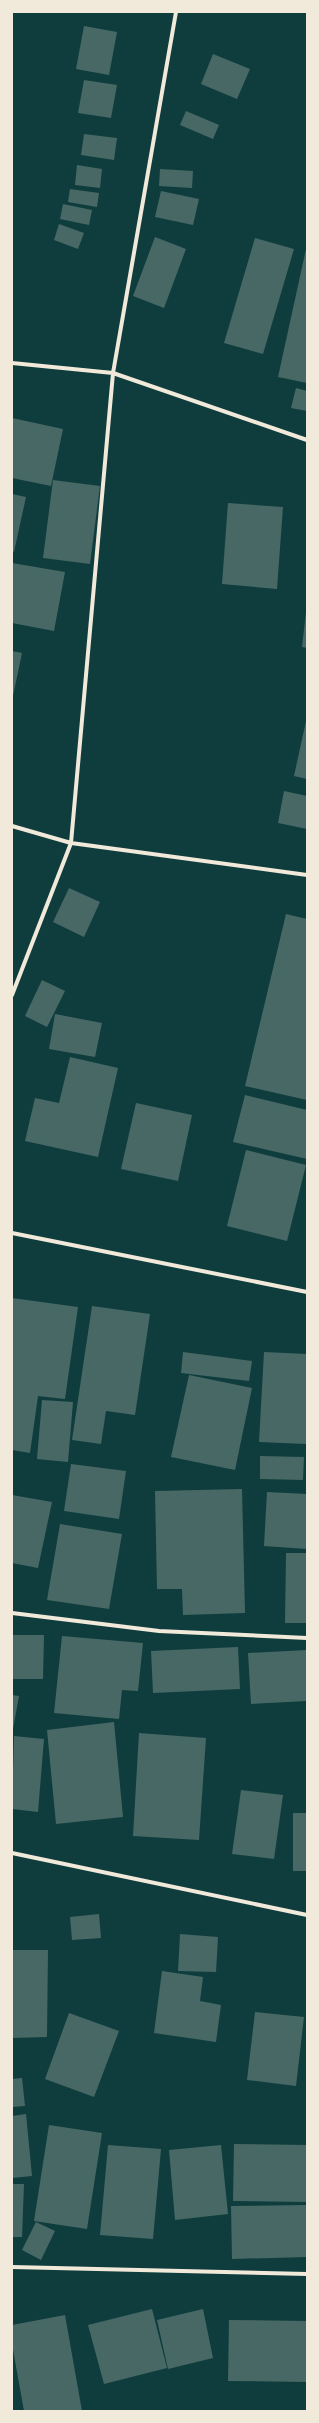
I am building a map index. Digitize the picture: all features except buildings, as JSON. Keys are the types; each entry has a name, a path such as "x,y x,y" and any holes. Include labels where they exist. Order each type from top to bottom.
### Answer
{"street":[{"path":"12,995 71,843 113,373 176,12"},
{"path":"12,363 113,373 307,440"},
{"path":"12,826 71,843 307,875"},
{"path":"12,1233 307,1292"},
{"path":"12,1613 159,1631 307,1638"},
{"path":"12,1853 307,1916"},
{"path":"12,2267 307,2274"}]}
